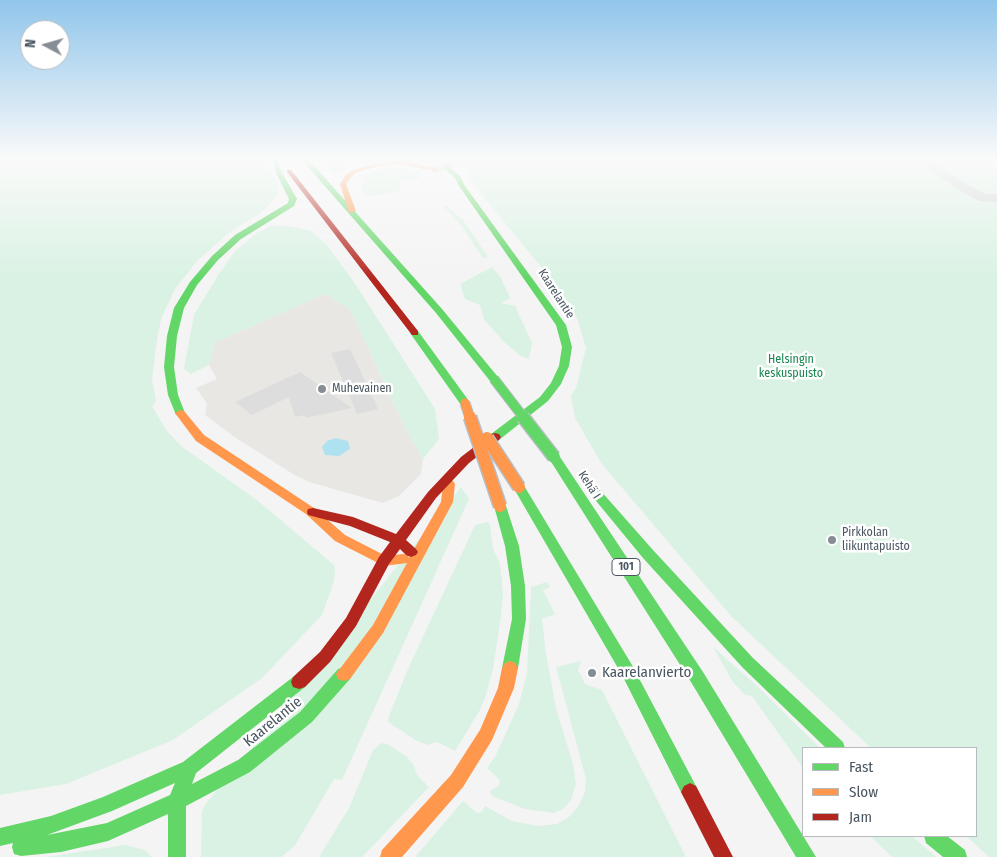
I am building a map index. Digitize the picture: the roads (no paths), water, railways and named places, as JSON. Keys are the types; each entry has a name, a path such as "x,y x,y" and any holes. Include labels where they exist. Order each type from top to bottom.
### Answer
{"main road":[{"path":"293,199 286,209 238,237 214,258 193,284 180,308 172,336 169,368 173,396 180,412 200,438 310,511 340,538 384,561 417,558"},
{"path":"311,199 404,317 465,403 519,487 627,670 724,857"},
{"name":"Kehä I","path":"341,199 494,379 554,457 697,676 807,857"},
{"path":"348,199 352,211"},
{"name":"Kaarelantie","path":"0,837 51,825 106,805 189,768 290,691 325,657 350,622 384,561 432,495 465,460 544,399 556,384 567,347 561,325 471,199"},
{"path":"254,227 281,222"},
{"path":"316,227 354,254"},
{"path":"389,857 408,839 457,781 486,735 506,688 514,654 519,611 512,546 465,403"},
{"path":"554,457 575,470"},
{"name":"Kaarelantie","path":"8,849 61,843 108,832 177,801 244,766 306,717 356,661 386,615 447,502 450,478"},
{"path":"587,481 648,554 748,663 836,747"},
{"path":"310,511 353,522 398,540 417,558"},
{"path":"177,857 177,801 189,768"},
{"path":"934,837 958,857"}],"water":[{"path":"336,438 348,441 350,449 339,456 325,455 322,447 327,441"}],"place":[{"name":"Muhevainen","path":"322,389"},
{"name":"Pirkkolan liikuntapuisto","path":"832,540"},
{"name":"Kaarelanvierto","path":"592,673"}],"park label":[{"name":"Helsingin keskuspuisto","path":"791,367"}]}
